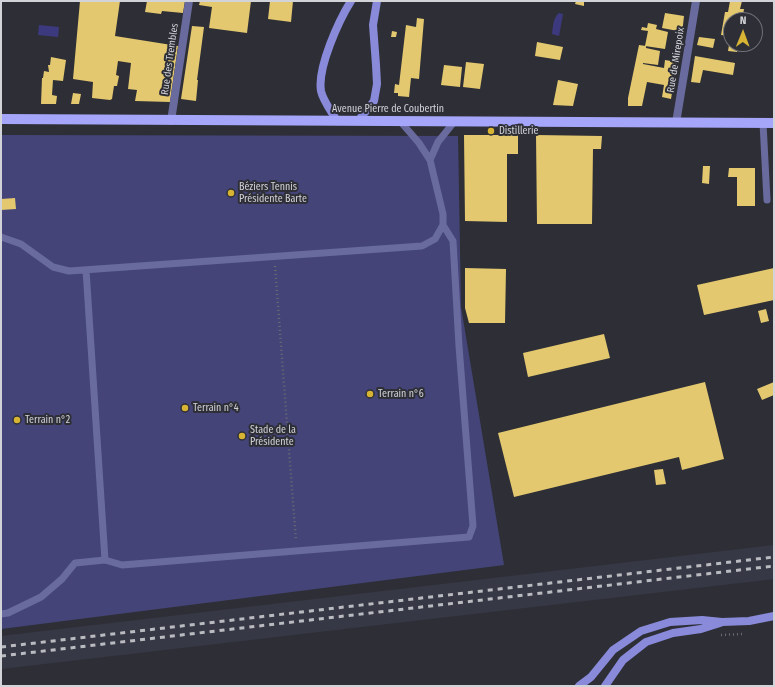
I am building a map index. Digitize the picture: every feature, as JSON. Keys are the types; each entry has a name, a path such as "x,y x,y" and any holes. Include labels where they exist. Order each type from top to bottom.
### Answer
{"main road":[{"path":"337,121 321,91 322,70 332,40 351,1"},
{"path":"358,121 374,101 377,78 373,25 377,1"},
{"name":"Avenue Pierre de Coubertin","path":"1,119 774,123"},
{"path":"579,686 591,676 613,650 641,631 670,622 702,620 749,622 774,616"},
{"path":"605,686 623,660 646,642 673,633 701,629 722,622"}],"street":[{"name":"Rue des Trembles","path":"171,121 189,1"},
{"name":"Rue de Mirepoix","path":"676,123 696,1"}],"lane":[{"path":"1,237 21,244 52,267 69,271 422,246 435,239 443,225 443,214 430,160 419,142 400,121"},
{"path":"430,160 438,142 454,122"},
{"path":"763,123 767,200"},
{"path":"1,614 8,613 41,597 62,579 75,564 105,560 122,565 469,538 473,526 459,346 453,241 443,225"},
{"path":"86,270 105,560"}],"path":[{"path":"275,256 296,551"},
{"path":"717,635 749,632"}],"shaded area":[{"path":"559,13 563,14 559,36 552,34 554,20"},
{"path":"39,25 59,27 58,37 38,35"},
{"name":"Stade de la Présidente","path":"1,135 458,136 461,307 504,565 1,629"},
{"path":"774,545 774,579 1,669 1,636"}],"building":[{"path":"80,1 120,1 115,36 178,46 170,102 135,101 137,90 128,89 131,63 118,61 116,75 119,76 117,86 114,86 112,99 110,100 92,98 93,82 73,79"},
{"path":"147,1 185,1 183,13 162,11 161,14 145,12"},
{"path":"200,1 251,1 247,33 209,28 212,7 199,5"},
{"path":"270,1 293,1 291,22 268,19"},
{"path":"576,1 584,1 584,6 575,4"},
{"path":"730,1 742,1 740,9 744,9 744,12 728,12"},
{"path":"665,13 684,16 682,34 677,33 678,31 662,28"},
{"path":"417,18 424,19 419,79 411,78 409,97 398,96 398,93 394,93 395,84 399,85 406,25 416,27"},
{"path":"648,23 657,25 656,29 668,32 665,49 645,46 648,31 641,30 642,27 647,28"},
{"path":"723,24 723,35 721,35"},
{"path":"192,26 204,27 197,80 196,101 181,99"},
{"path":"392,31 397,32 396,37 391,37"},
{"path":"699,37 715,39 713,48 697,45"},
{"path":"537,42 563,47 560,60 535,56"},
{"path":"639,45 660,51 658,65 643,64 664,68 665,60 677,62 671,99 662,97 664,85 647,82 642,106 628,106 628,98"},
{"path":"695,56 735,63 733,75 703,70 700,83 691,82"},
{"path":"51,57 66,60 63,81 53,80 52,95 57,96 56,104 41,104 42,78 44,71 49,72 48,65 50,65"},
{"path":"466,62 484,64 480,89 463,87"},
{"path":"444,65 462,67 460,87 441,85"},
{"path":"558,80 578,84 573,106 553,105"},
{"path":"73,93 81,94 79,104 71,104"},
{"path":"464,135 518,135 518,154 507,154 507,222 465,221"},
{"path":"536,135 602,136 601,149 593,149 592,224 537,224"},
{"path":"703,166 710,166 709,184 702,183"},
{"path":"729,168 755,168 755,206 737,206 737,177 728,177"},
{"path":"15,198 16,209 1,210 1,199"},
{"path":"465,268 506,269 505,323 469,323 465,308"},
{"path":"774,268 774,300 704,315 697,285"},
{"path":"766,309 769,321 761,323 758,311"},
{"path":"604,334 610,358 528,377 523,353"},
{"path":"705,382 724,459 682,470 679,457 514,497 498,433"},
{"path":"774,382 774,395 762,400 757,389"},
{"path":"663,469 666,484 656,485 654,470"}],"railway":[{"path":"1,647 774,557"},
{"path":"1,656 774,566"}],"place":[{"name":"Distillerie","path":"491,131"},
{"name":"Béziers Tennis Présidente Barte","path":"231,193"},
{"name":"Terrain n°6","path":"370,394"},
{"name":"Terrain n°4","path":"185,408"},
{"name":"Terrain n°2","path":"17,420"},
{"name":"Stade de la Présidente","path":"242,436"}]}
